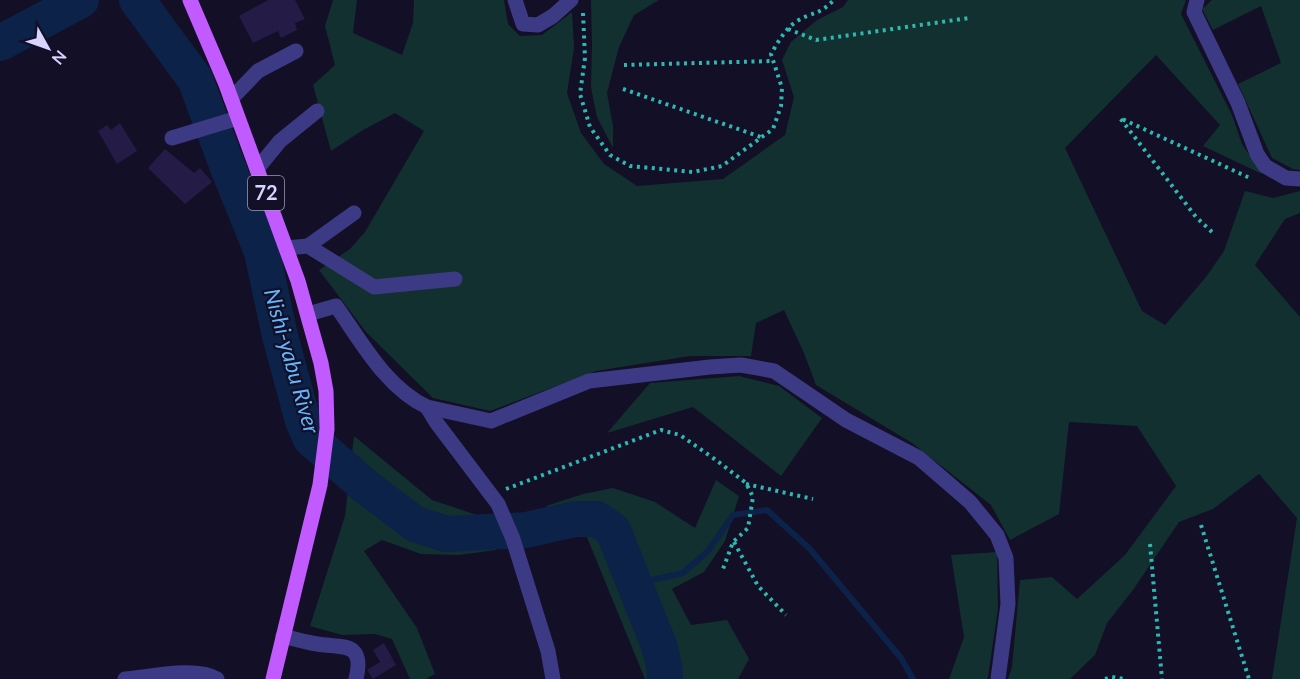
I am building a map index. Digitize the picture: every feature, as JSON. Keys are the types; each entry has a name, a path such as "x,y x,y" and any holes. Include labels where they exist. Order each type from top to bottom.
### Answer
{"main road":[{"name":"72","path":"190,0 231,99 233,120 257,169 309,314 326,391 327,429 317,501 273,679"}],"street":[{"path":"515,0 523,24 538,25 577,1"},
{"path":"1197,0 1194,12 1238,103 1257,154 1265,166 1286,178 1300,179"},
{"path":"231,99 258,71 296,51"},
{"path":"257,169 280,141 317,111"},
{"path":"172,138 233,120"},
{"path":"286,248 308,246 354,213"},
{"path":"308,246 374,287 455,279"},
{"path":"309,314 336,306 384,372 411,398 427,407 491,421 589,381 741,365 774,371 846,420 919,458 970,502 997,535 1006,558 1008,604 998,679"},
{"path":"427,407 494,499 513,539 548,651 553,679"},
{"path":"283,636 318,644 338,644 348,647 359,661 356,679"},
{"path":"124,679 207,673 217,679"}],"path":[{"path":"577,1 585,58 580,94 590,127 610,155 630,166 693,172 722,166 773,129 781,106 782,88 771,54 781,36 797,21 823,12 834,0"},
{"path":"788,29 816,40 969,18"},
{"path":"624,64 773,61"},
{"path":"623,89 761,138"},
{"path":"1212,232 1196,217 1120,118 1254,180"},
{"path":"494,499 661,429 680,435 746,483 813,499"},
{"path":"723,569 733,542 748,526 752,499 746,483"},
{"path":"1201,525 1249,679"},
{"path":"733,542 758,586 786,615"},
{"path":"1150,544 1162,679"},
{"path":"1105,679 1112,676 1125,679"}],"green space":[{"path":"333,0 357,0 353,33 402,55 413,23 414,0 504,0 508,24 520,36 542,35 572,12 574,48 567,93 581,133 604,164 637,186 723,179 785,135 794,97 782,60 791,42 817,20 843,7 848,0 1186,0 1181,14 1232,115 1242,144 1262,174 1203,146 1220,125 1156,55 1065,148 1142,311 1165,325 1206,277 1224,251 1245,191 1273,198 1300,191 1300,213 1285,219 1255,265 1300,317 1300,679 1272,679 1297,518 1259,474 1213,509 1179,522 1133,590 1107,623 1095,655 1070,679 1008,679 1012,667 1020,580 1052,577 1077,599 1125,555 1176,486 1137,426 1069,422 1059,514 1010,540 991,505 912,443 816,385 784,310 756,323 751,356 690,356 596,371 490,411 433,398 366,332 319,270 350,249 365,232 424,131 395,113 331,151 313,85 335,65 325,26"},
{"path":"591,0 659,0 634,15 619,47 607,93 613,126 613,148 597,117 591,87"},
{"path":"1212,0 1300,0 1300,170 1293,169 1272,158 1238,84 1281,63 1261,6 1213,30 1202,9"},
{"path":"739,376 779,386 822,418 781,476 693,407 607,433 650,383"},
{"path":"354,436 432,500 477,515 496,550 459,555 421,554 382,540 364,551 417,628 435,674 426,679 410,679 392,639 375,634 342,635 310,626 345,516"},
{"path":"716,480 739,496 725,541 704,572 672,589 691,625 727,620 749,659 738,679 645,679 584,530 547,533 546,506 583,494 613,488 655,502 695,528"},
{"path":"997,552 998,609 988,677 987,679 949,679 964,637 951,555"}],"building":[{"path":"268,0 295,0 305,19 295,23 297,30 281,38 278,31 253,43 239,16"},
{"path":"120,123 137,151 117,164 98,131 107,125 111,130"},
{"path":"165,149 194,173 200,168 212,182 185,204 148,168"},
{"path":"384,643 396,665 373,679 367,670 380,662 373,650"}],"waterway":[{"name":"Nishi-yabu River","path":"0,43 81,0"},
{"name":"Nishi-yabu River","path":"137,0 195,79 262,252 280,336 303,421 311,439 365,486 415,524 446,534 526,530 575,519 597,519 613,530 660,648 665,679"},
{"path":"634,584 683,573 708,551 733,515 767,510 810,549 901,658 913,679"}]}
